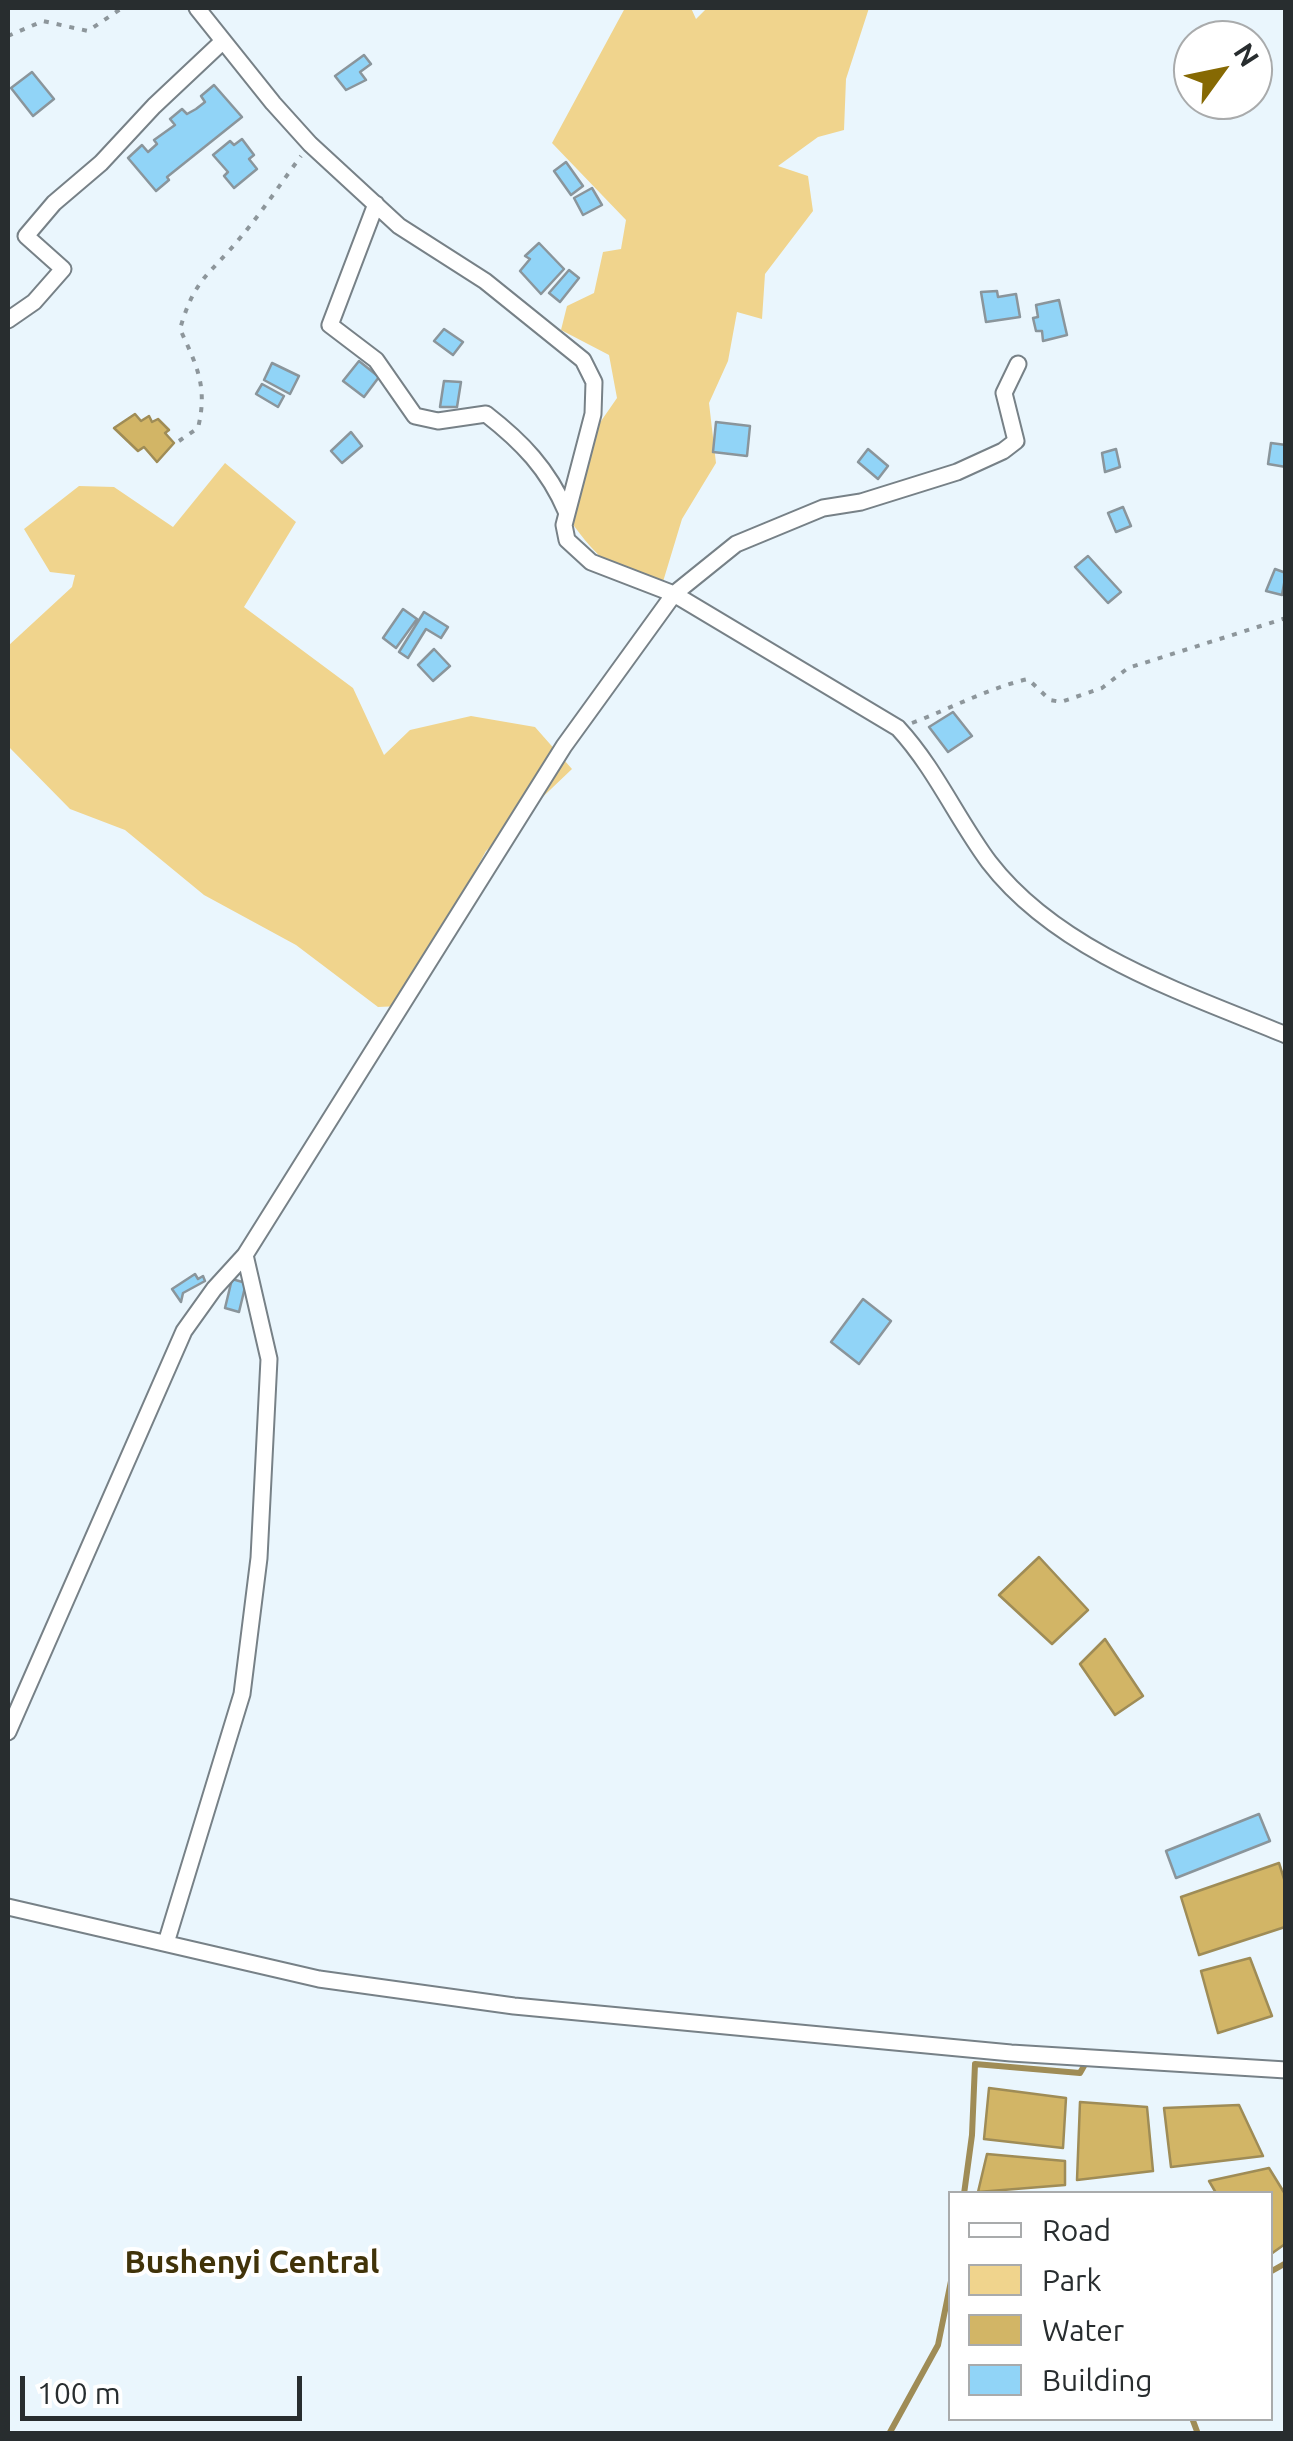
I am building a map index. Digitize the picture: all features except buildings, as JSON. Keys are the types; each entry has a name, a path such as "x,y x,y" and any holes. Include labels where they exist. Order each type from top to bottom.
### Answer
{"street":[{"path":"196,8 310,144 399,226 484,281 583,360 594,382 593,414 566,511 568,540 591,562 674,594 898,728 915,746 989,861 1070,937 1286,1035"},
{"path":"8,320 34,302 63,270 26,236 54,203 101,163 222,42"},
{"path":"376,204 330,325 376,360 415,416 438,421 486,414 497,422 518,439 552,480 566,511"},
{"path":"8,1732 184,1331 214,1288 245,1255 564,746 674,594 736,544 823,508 860,502 928,481 1003,451 1016,440 1004,393 1018,364"},
{"path":"166,1942 242,1694 259,1558 269,1359 245,1255"},
{"path":"8,1907 319,1979 514,2006 1011,2052 1286,2070"}],"path":[{"path":"8,36 42,21 88,31 122,8"},
{"path":"179,441 198,428 205,400 196,364 180,328 189,297 209,268 238,240 310,144"},
{"path":"898,728 953,708 975,694 1028,680 1050,700 1061,702 1102,688 1128,668 1286,618"}],"green space":[{"path":"625,8 691,8 696,19 707,8 869,8 846,79 844,130 818,137 778,166 808,176 813,211 765,274 762,319 737,312 728,361 709,403 716,463 682,519 662,585 608,562 569,519 590,437 617,398 609,355 561,330 567,306 594,293 603,252 621,249 626,220 552,143"},
{"path":"225,463 296,522 244,607 353,688 384,755 410,730 471,716 535,727 572,769 486,851 401,1006 378,1007 296,945 204,895 125,830 70,809 8,746 8,646 72,587 75,575 50,572 24,529 79,486 114,487 173,527"}],"water":[{"path":"135,414 141,421 149,416 152,422 158,419 169,430 165,433 174,443 157,462 144,447 138,451 114,428"},
{"path":"1039,1557 1088,1610 1052,1644 999,1595"},
{"path":"1105,1639 1143,1696 1115,1715 1080,1664"},
{"path":"1279,1863 1285,1882 1285,1927 1199,1955 1181,1897"},
{"path":"1250,1958 1272,2016 1218,2033 1201,1971"},
{"path":"989,2088 1066,2098 1063,2148 984,2139"},
{"path":"1080,2102 1147,2107 1153,2171 1077,2180"},
{"path":"1239,2105 1263,2156 1171,2167 1164,2108"},
{"path":"987,2154 1065,2161 1065,2185 978,2191"},
{"path":"1269,2168 1285,2194 1285,2244 1273,2253 1273,2191 1215,2191 1209,2181"}],"waterway":[{"path":"964,2191 975,2064 1080,2073 1084,2066"},
{"path":"1273,2270 1286,2263"},
{"path":"889,2434 938,2345 948,2296"},
{"path":"1193,2421 1198,2434"}],"district":[{"name":"Bushenyi Central","path":"252,2262"}]}
